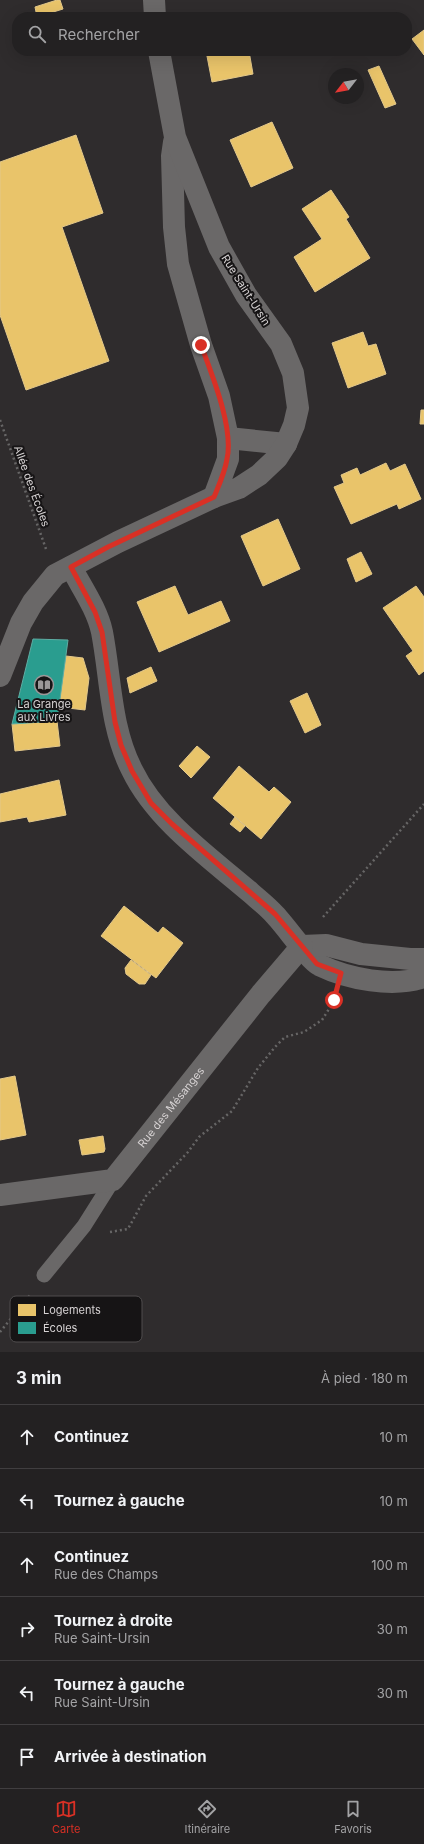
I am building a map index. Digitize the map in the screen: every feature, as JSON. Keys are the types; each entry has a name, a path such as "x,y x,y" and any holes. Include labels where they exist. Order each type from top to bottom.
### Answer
{"street":[{"path":"154,0 155,12"},
{"name":"Rue Saint-Ursin","path":"0,676 21,624 33,602 55,575 108,547 214,497 239,488 259,475 276,458 286,444 294,425 298,408 293,373 281,344 246,295 219,247 175,137 161,56"},
{"name":"Rue Saint-Ursin","path":"175,137 172,156 174,227 178,264 201,345 219,396 228,438 228,459 214,497"},
{"path":"228,438 286,444"},
{"path":"71,567 95,612 102,632 115,722 121,745 132,771 151,803 172,824 275,914 317,964 358,978 386,983 416,980 424,977"},
{"path":"302,946 326,945 361,954 424,959"},
{"name":"Rue des Mésanges","path":"113,1180 261,994 302,946"},
{"path":"0,1195 113,1180"}],"lane":[{"path":"44,1275 84,1226 113,1180"}],"path":[{"name":"Allée des Écoles","path":"0,420 47,550"},
{"path":"302,946 330,908 424,804"},
{"path":"84,1226 107,1233 128,1229 146,1196 188,1152 199,1137 232,1111 258,1068 275,1047 285,1037 304,1032 322,1020 334,1000 341,973"},
{"path":"28,1296 44,1275"},
{"path":"0,1332 10,1319"}],"building: Logements":[{"path":"60,0 63,9 53,12 36,12 35,7"},
{"path":"424,30 424,55 412,39"},
{"path":"207,56 250,56 253,74 212,82"},
{"path":"379,66 396,104 385,108 368,70"},
{"path":"272,122 293,168 251,187 230,140"},
{"path":"76,135 103,213 62,227 109,361 26,390 0,315 0,162"},
{"path":"331,190 349,217 346,219 370,258 315,292 294,257 322,239 302,209"},
{"path":"363,332 368,346 376,344 386,374 348,388 332,343"},
{"path":"421,410 424,410 424,424 420,424"},
{"path":"386,463 390,471 405,464 421,499 399,509 397,504 351,524 334,487 344,483 341,475 357,468 360,475"},
{"path":"278,519 300,569 263,586 241,536"},
{"path":"361,552 372,574 356,582 347,559"},
{"path":"175,586 188,615 221,601 230,621 159,652 137,602"},
{"path":"416,586 424,597 424,671 419,675 406,656 413,651 383,608"},
{"path":"66,656 83,658 89,678 85,710 59,707"},
{"path":"151,667 157,681 130,693 127,678"},
{"path":"307,693 321,725 305,733 290,701"},
{"path":"57,721 60,746 15,751 12,724"},
{"path":"197,746 210,757 191,778 179,766"},
{"path":"239,766 269,792 274,787 291,802 261,839 213,798"},
{"path":"59,780 66,815 29,822 27,817 0,822 0,794"},
{"path":"235,817 245,826 240,832 230,824"},
{"path":"124,906 158,933 163,927 183,943 156,978 101,936"},
{"path":"131,960 151,975 145,984 139,984 126,974 125,968"},
{"path":"15,1076 26,1135 0,1140 0,1079"},
{"path":"103,1136 104,1152 82,1155 79,1140"}],"building: Écoles":[{"path":"33,639 68,640 57,721 12,724"}],"place":[{"name":"La Grange aux Livres","path":"44,685"}],"route":[{"path":"201,345 219,396 228,438 228,459 214,497 108,547 71,567 95,612 102,632 115,722 121,745 132,771 151,803 192,842 275,914 317,964 341,973 334,1000"}]}
